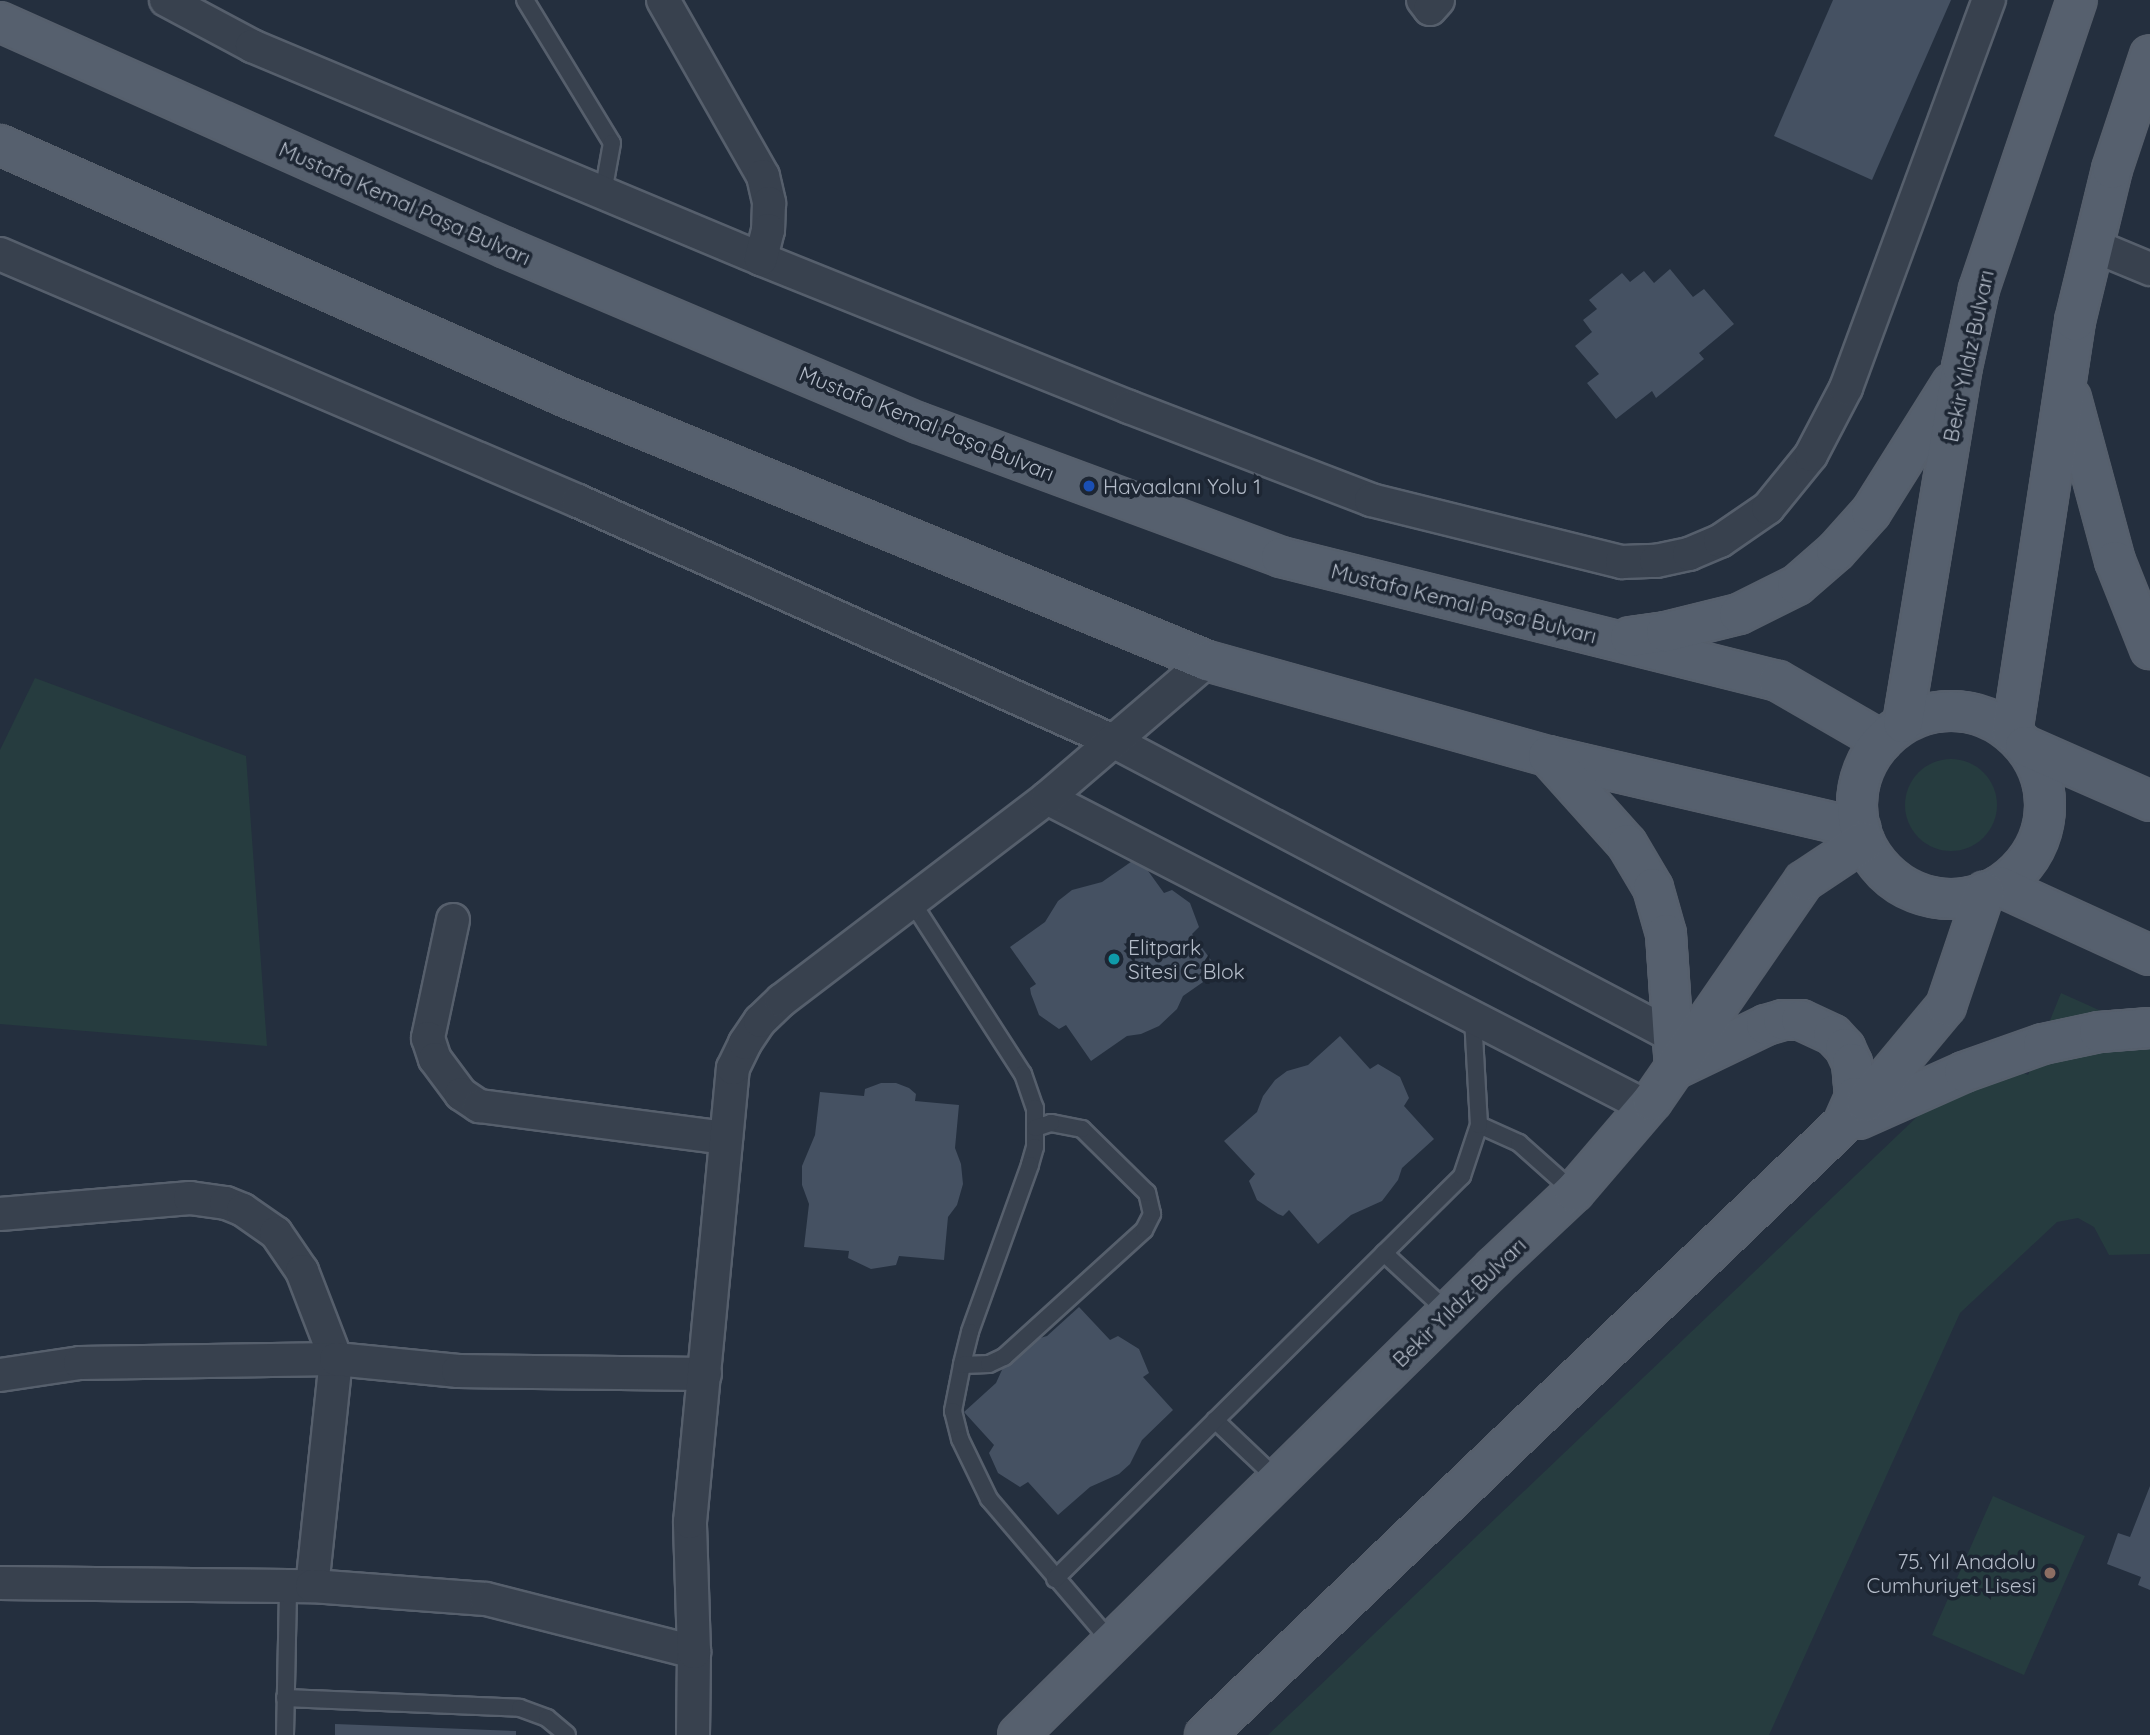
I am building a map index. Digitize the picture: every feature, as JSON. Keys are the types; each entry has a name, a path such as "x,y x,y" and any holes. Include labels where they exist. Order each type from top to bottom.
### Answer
{"main road":[{"name":"Bekir Yıldız Bulvarı","path":"1893,732 1979,289 2077,0"},
{"name":"Mustafa Kemal Paşa Bulvarı","path":"0,22 506,248 919,423 1281,557 1779,681 1893,732"},
{"path":"2150,55 2112,169 2075,321 2018,740 2038,768 2045,794 2044,822 2028,858 2020,869 1992,889 1974,896 1947,899 1921,894 1897,882 1877,864 1862,835 1858,788 1867,763 1893,732 1928,713 1955,711 1981,715 2018,740 2150,801"},
{"path":"0,145 567,397 1207,661 1548,756 1862,835"},
{"path":"1614,640 1666,632 1739,614 1797,585 1836,551 1871,512 1962,366"},
{"path":"2067,385 2115,561 2150,649"},
{"path":"1548,756 1627,844 1653,888 1666,934 1674,1053 1783,1020 1801,1020 1818,1026 1845,1048 1856,1079 1855,1097 1841,1127"},
{"name":"Bekir Yıldız Bulvarı","path":"1018,1735 1448,1312 1574,1192 1647,1107 1674,1053 1804,881 1862,835"},
{"path":"1992,889 2150,955"},
{"path":"1205,1735 1841,1127 1912,1050 1945,1006 1992,889"},
{"path":"1841,1127 2003,1056 2070,1037 2150,1028"}],"street":[{"path":"166,0 252,46 761,259 1129,407 1371,500 1622,562 1656,561 1689,554 1728,537 1768,508 1811,455 1846,388 1989,0"},
{"path":"663,0 763,176 769,203 768,230 761,259"},
{"path":"1423,0 1430,9 1438,0"},
{"path":"2092,245 2150,269"},
{"path":"0,254 578,501 1113,741 1674,1053"},
{"path":"692,1735 694,1651 690,1522 733,1068 760,1021 782,1000 1047,798 1207,661"},
{"path":"1047,798 1647,1107"},
{"path":"453,920 428,1038 441,1069 461,1094 479,1106 726,1138"},
{"path":"0,1214 190,1198 226,1203 243,1210 276,1233 302,1271 336,1359 300,1586"},
{"path":"0,1375 80,1363 336,1359 458,1371 705,1374"},
{"path":"0,1583 300,1586 486,1599 694,1651"}],"lane":[{"path":"526,0 612,143 603,193"},
{"path":"912,902 1023,1074 1035,1108 1036,1128 1030,1165 970,1332 953,1411 971,1466 989,1499 1112,1643"},
{"path":"1055,1579 1462,1176 1479,1125 1473,1017"},
{"path":"962,1365 989,1364 1004,1357 1144,1230 1152,1214 1147,1193 1082,1129 1051,1123 1036,1128"},
{"path":"1479,1125 1519,1143 1574,1192"},
{"path":"1384,1253 1448,1312"},
{"path":"1215,1420 1278,1479"},
{"path":"285,1735 285,1698 300,1586"},
{"path":"285,1698 520,1708 547,1718 567,1735"}],"green space":[{"path":"35,678 246,756 267,1046 0,1024 0,750"},
{"path":"1951,759 1969,762 1984,772 1994,787 1997,805 1994,823 1984,838 1969,848 1951,851 1933,848 1918,838 1908,823 1905,805 1908,787 1918,772 1933,762"},
{"path":"2061,993 2150,1033 2150,1254 2109,1255 2094,1227 2078,1218 2057,1222 1960,1313 1769,1735 1268,1735 1983,1054 2028,1075"},
{"path":"1993,1496 2085,1536 2024,1675 1932,1635"}],"building":[{"path":"1833,0 1951,0 1872,180 1774,136"},
{"path":"1670,269 1693,297 1704,289 1734,324 1699,353 1704,359 1656,398 1652,391 1616,419 1587,383 1599,374 1575,346 1592,332 1583,320 1597,309 1589,300 1622,273 1630,282 1644,271 1654,283"},
{"name":"Elitpark Sitesi C Blok","path":"1138,857 1164,893 1172,890 1190,903 1199,927 1192,934 1219,971 1183,996 1177,1009 1159,1026 1141,1034 1127,1036 1091,1061 1066,1025 1059,1029 1039,1015 1030,988 1036,984 1010,947 1045,922 1058,901 1072,890 1102,882"},
{"path":"1340,1036 1370,1069 1378,1064 1400,1077 1409,1098 1404,1106 1434,1139 1402,1168 1398,1180 1382,1201 1351,1215 1318,1244 1289,1210 1283,1216 1257,1200 1249,1181 1255,1174 1224,1141 1257,1112 1263,1096 1275,1080 1287,1071 1308,1065"},
{"path":"881,1083 896,1083 909,1088 916,1094 915,1101 959,1105 955,1148 961,1164 963,1184 957,1205 948,1217 944,1260 899,1256 896,1265 871,1269 848,1258 849,1251 804,1247 809,1204 802,1185 802,1166 815,1135 820,1092 864,1096 865,1089"},
{"path":"1079,1307 1110,1340 1118,1336 1139,1349 1149,1373 1143,1377 1173,1410 1142,1440 1130,1464 1119,1474 1090,1487 1058,1515 1028,1482 1020,1487 998,1473 989,1453 994,1445 964,1412 996,1383 1006,1361 1033,1340 1047,1336"},
{"path":"2150,1486 2150,1590 2138,1585 2141,1577 2107,1564 2118,1533 2130,1537"},
{"path":"335,1724 516,1731 516,1735 335,1735"}],"place":[{"name":"Havaalanı Yolu 1","path":"1089,486"},
{"name":"Elitpark Sitesi C Blok","path":"1114,959"},
{"name":"75. Yıl Anadolu Cumhuriyet Lisesi","path":"2050,1573"}]}
